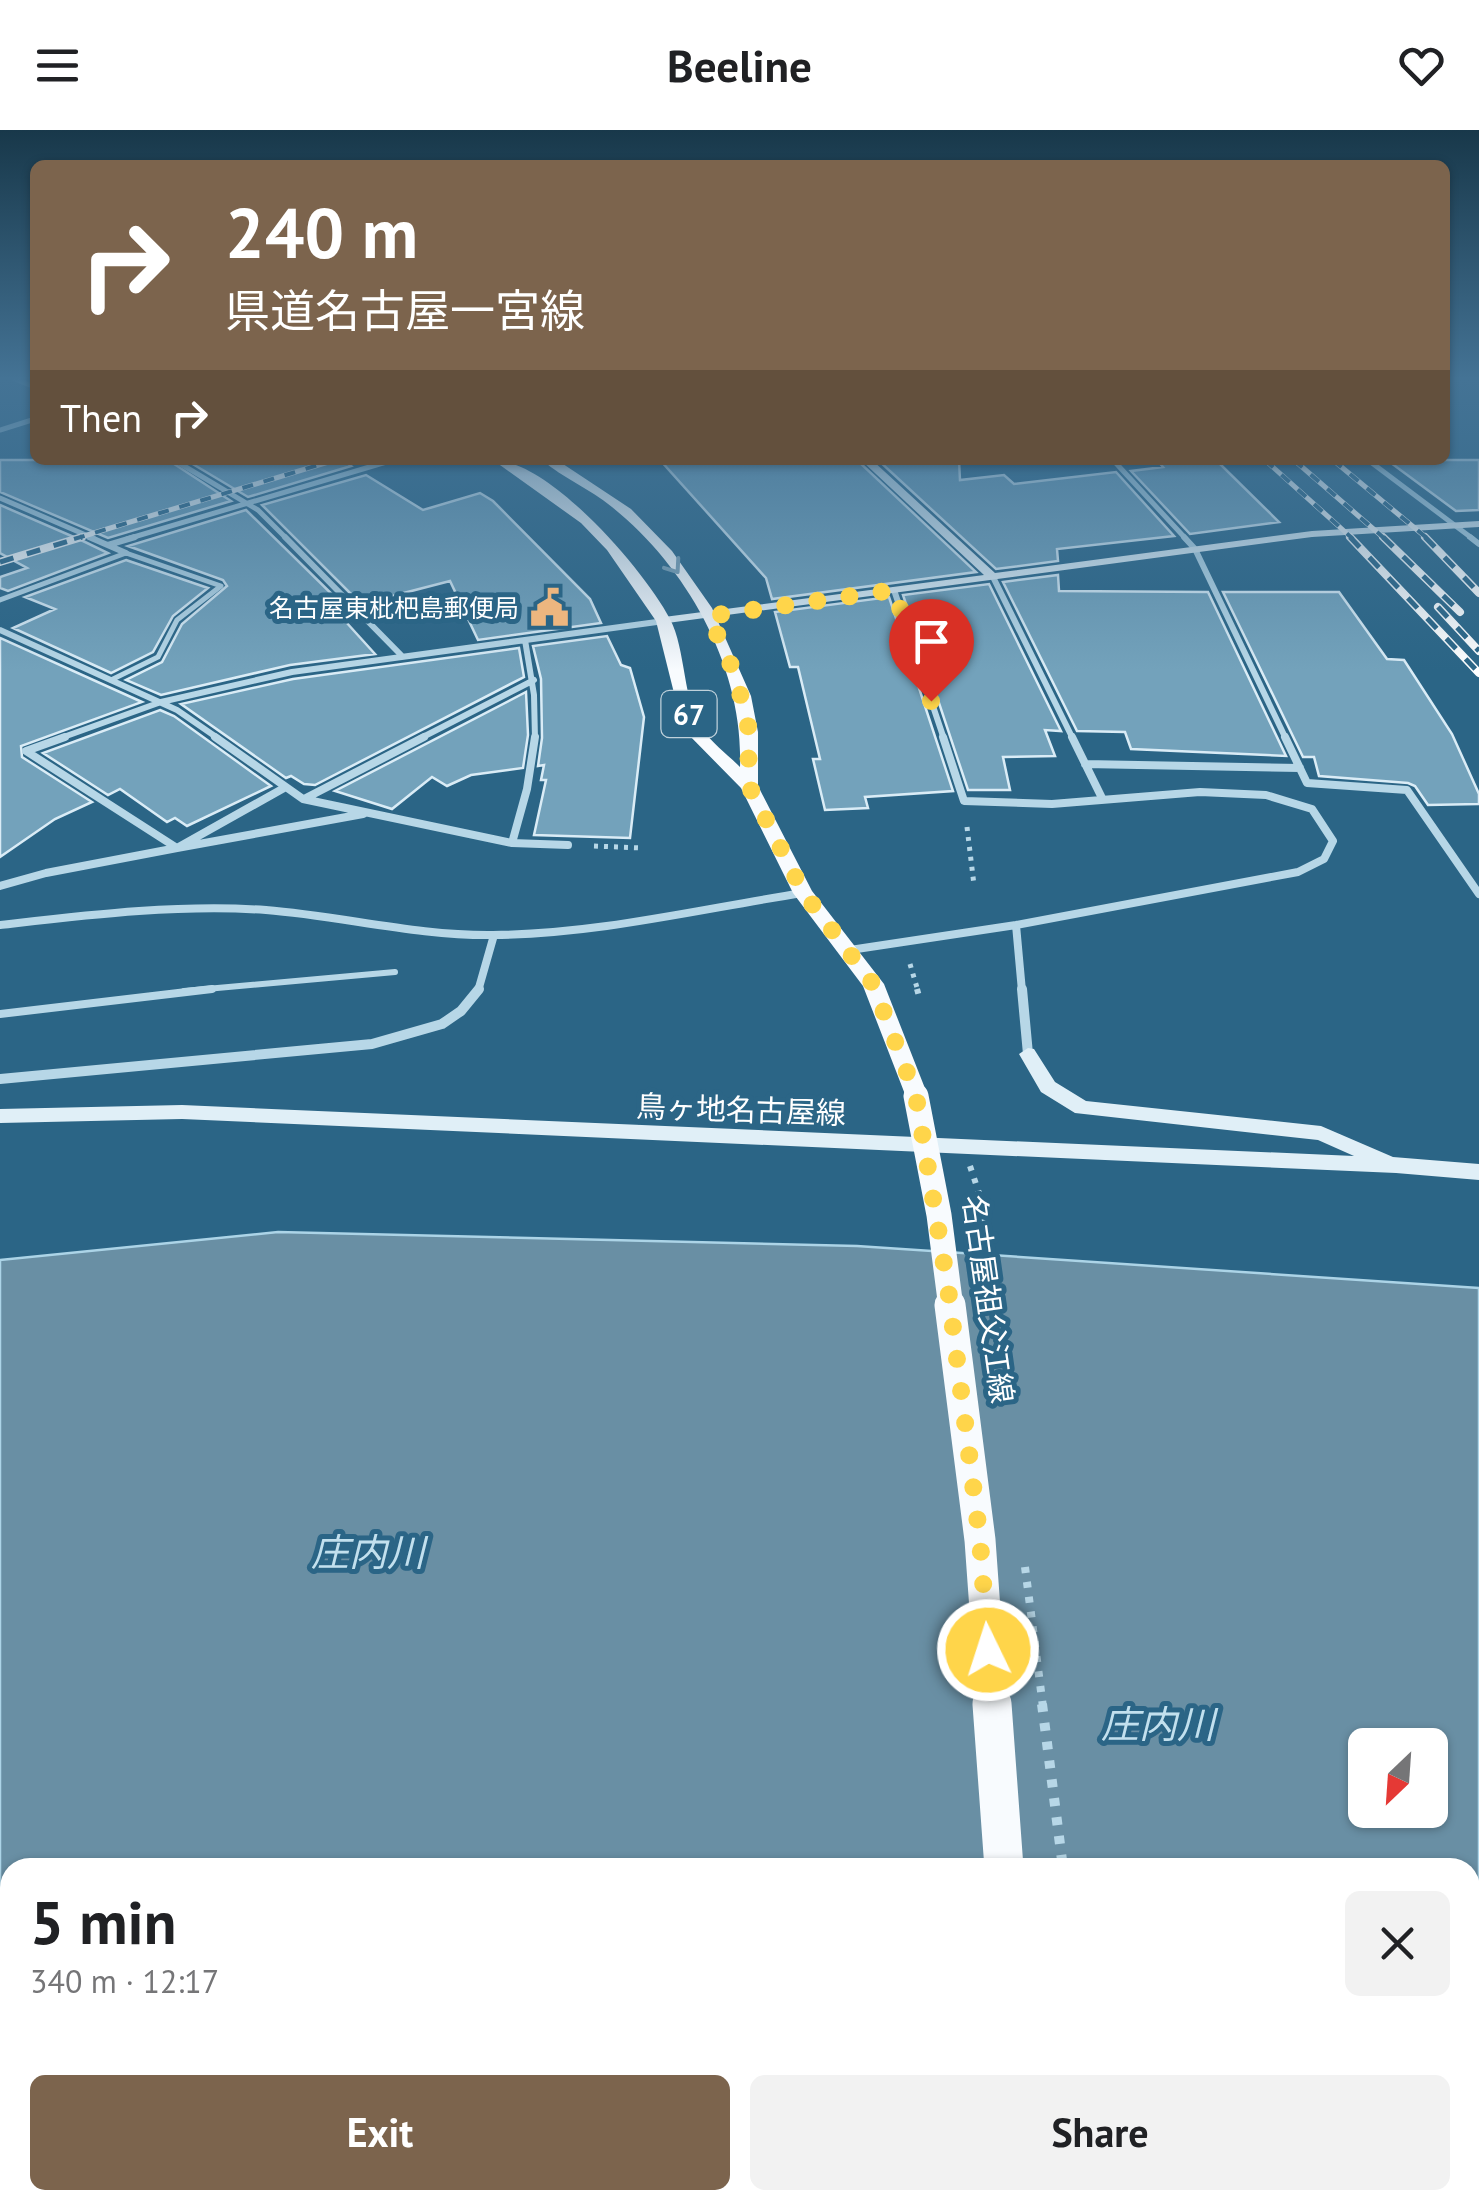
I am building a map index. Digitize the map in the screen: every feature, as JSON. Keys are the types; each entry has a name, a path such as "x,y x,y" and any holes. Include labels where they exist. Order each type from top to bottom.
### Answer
{"main road":[{"name":"名古屋祖父江線","path":"525,476 586,520 612,547 664,621 692,729 749,786 803,892 873,984 916,1096 938,1216 980,1540 1003,1858"},
{"name":"名古屋祖父江線","path":"572,476 624,510 654,539 709,616 734,672 748,722 749,786"},
{"path":"883,476 993,576"},
{"path":"664,621 1312,534 1479,524"},
{"path":"1028,1054 1048,1087 1082,1108 1321,1133 1396,1165"},
{"name":"鳥ヶ地名古屋線","path":"0,1116 182,1112 1396,1165 1479,1172"}],"street":[{"path":"201,476 247,503 401,655"},
{"path":"108,545 339,476"},
{"path":"1127,476 1195,548 1307,782 1407,790 1479,894"},
{"path":"1389,476 1479,544"},
{"path":"0,498 126,553"},
{"path":"993,576 1102,798"},
{"path":"850,950 1016,925 1298,872 1324,859 1333,841 1326,824 1312,809 1287,798 1257,794 1102,798 1080,803 964,801 894,590"},
{"path":"176,848 26,751 161,702 292,672 664,621"},
{"path":"0,630 161,702 303,799 512,844 568,845"},
{"path":"512,844 532,779 538,716 525,640"},
{"path":"303,799 534,680"},
{"path":"1085,764 1300,768"},
{"path":"176,848 284,788"},
{"path":"0,886 46,873 362,814"},
{"path":"0,924 226,909 295,912 389,928 494,936 604,925 803,892"},
{"path":"1016,925 1028,1054"},
{"path":"0,1079 230,1059 404,1036 434,1026 462,1010 482,985 494,936"}],"lane":[{"path":"0,600 126,553 220,586 177,620 158,656 111,680"},
{"path":"0,1014 118,998 396,972"}],"path":[{"path":"964,801 974,885"},
{"path":"568,845 643,848"}],"water":[{"name":"庄内川","path":"278,1232 857,1246 1479,1288 1479,1858 0,1858 0,1260"}],"building":[{"path":"0,476 193,476 231,501 108,538 0,492"},
{"path":"213,476 318,476 248,497"},
{"path":"363,476 423,510 480,493 493,501 590,599 601,623 478,640 450,581 361,604 262,505"},
{"path":"674,476 874,476 976,572 772,599 766,578"},
{"path":"895,476 960,476 960,480 1005,476 1014,484 1120,476 1174,536 1057,549 1058,561 996,569"},
{"path":"1136,476 1232,476 1279,522 1190,534"},
{"path":"1409,476 1479,476 1479,510 1456,511"},
{"path":"0,505 108,553 8,591 0,588 0,577 27,568 0,553"},
{"path":"246,510 346,608 336,611 375,654 290,665 161,695 126,680 162,662 182,624 227,586 223,580 128,546"},
{"path":"126,560 208,588 173,616 153,652 111,673 13,628 55,609 25,597"},
{"path":"1058,575 1059,591 1208,592 1286,756 1131,749 1125,732 1077,731 1003,582"},
{"path":"989,584 1061,731 1045,730 1055,756 1003,757 1010,790 968,790 903,595"},
{"path":"1223,592 1339,592 1387,659 1404,660 1452,734 1479,794 1479,804 1428,805 1415,786 1408,783 1319,776 1314,757 1303,757"},
{"path":"889,597 953,791 865,797 868,808 825,810 813,759 820,759 798,667 790,667 775,612"},
{"path":"607,636 621,665 630,668 644,717 630,838 534,835 546,780 541,780 544,765 538,766 542,738 541,679 533,646"},
{"path":"0,638 142,702 21,746 22,757 92,802 55,819 0,857"},
{"path":"519,648 524,677 315,785 291,776 286,778 181,704 293,679"},
{"path":"526,692 528,735 523,768 471,775 447,786 432,777 392,809 335,791"},
{"path":"160,710 271,786 187,826 175,818 167,822 120,789 108,795 43,753"}],"railway":[{"path":"74,539 282,476"},
{"path":"1283,476 1353,539"},
{"path":"1312,476 1385,539"},
{"path":"1352,476 1428,539"},
{"path":"0,562 82,537"},
{"path":"1350,537 1479,673"},
{"path":"1383,537 1460,612"},
{"path":"1425,537 1479,593"},
{"path":"1438,607 1479,651"}],"place":[{"name":"名古屋東枇杷島郵便局","path":"549,608"}],"route":[{"path":"931,701 894,590 709,616 734,672 748,722 749,786 803,892 873,984 916,1096 948,1288 980,1540 988,1650"}]}
